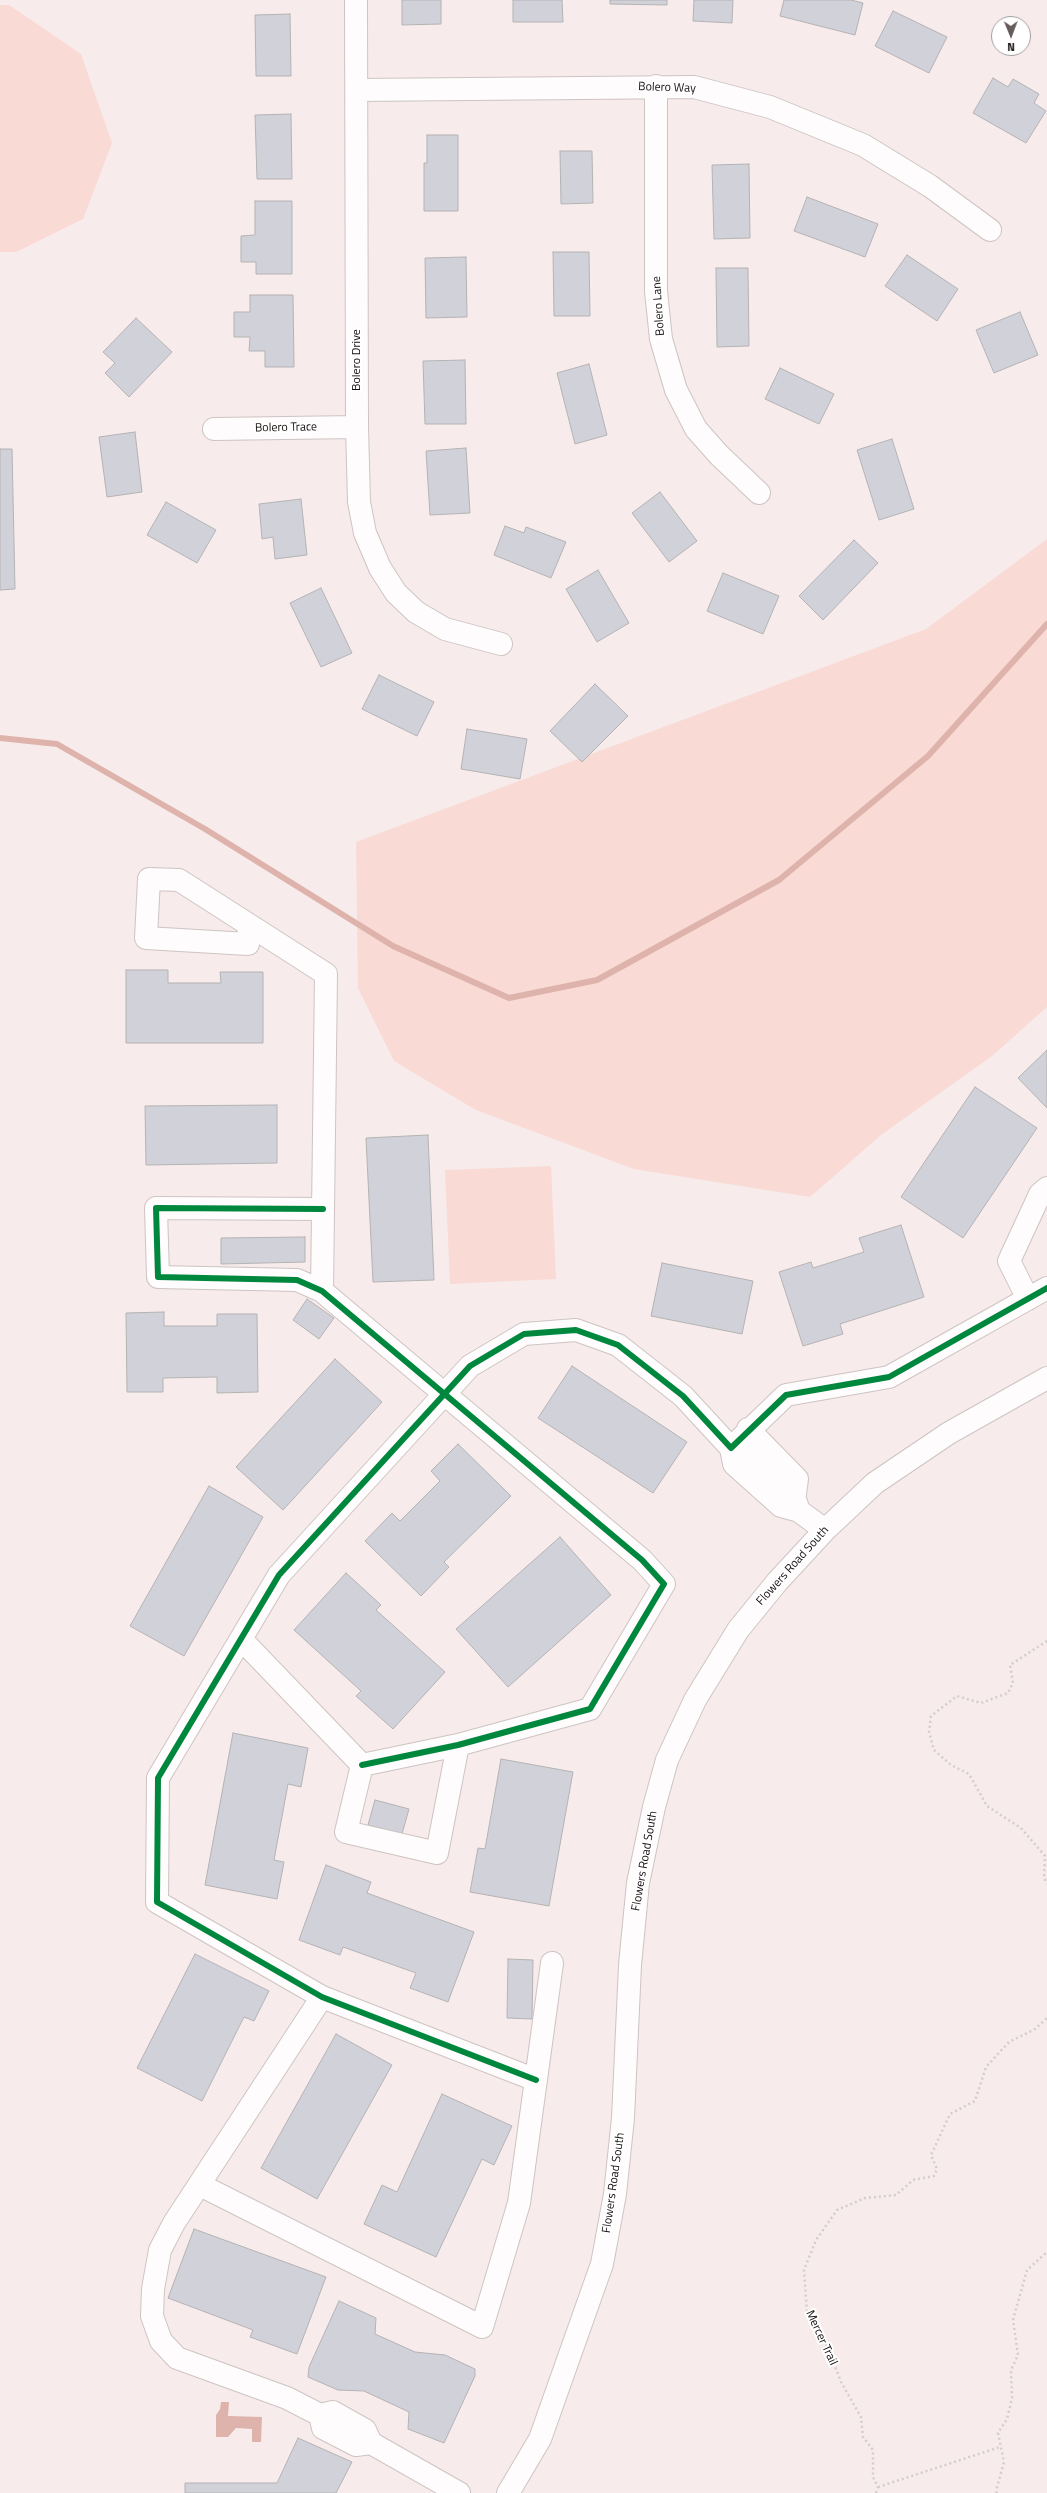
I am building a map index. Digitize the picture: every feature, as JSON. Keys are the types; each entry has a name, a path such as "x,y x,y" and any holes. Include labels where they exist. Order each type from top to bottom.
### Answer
{"street":[{"name":"Bolero Drive","path":"356,0 357,427 359,502 365,533 380,568 396,593 416,612 445,629 472,638 501,644"},
{"name":"Bolero Way","path":"357,90 656,86 694,87 770,107 863,145 930,186 990,230"},
{"name":"Bolero Lane","path":"656,86 656,291 661,339 676,390 696,429 719,456 759,493"},
{"name":"Bolero Trace","path":"214,429 357,427"},
{"path":"249,924 248,944 146,938 149,879 179,880 249,924 326,974 322,1291"},
{"path":"1028,1299 1009,1261 1040,1194 1047,1188"},
{"path":"323,1209 156,1208 158,1278 297,1280 322,1291 642,1560 664,1584 590,1709 458,1744 362,1765"},
{"path":"731,1448 786,1395 889,1378 1047,1288"},
{"path":"536,2080 322,1997 157,1902 158,1778 279,1575 470,1366 524,1334 576,1330 618,1345 683,1396 731,1448 745,1451 825,1530"},
{"name":"Flowers Road South","path":"508,2493 540,2439 602,2264 615,2194 623,2118 630,1965 638,1883 654,1808 667,1760 695,1700 738,1630 776,1582 825,1530 875,1483 949,1434 1047,1378"},
{"path":"748,1430 797,1479 797,1504"},
{"path":"241,1639 362,1765"},
{"path":"362,1765 346,1832 437,1853 458,1744"},
{"path":"200,2185 482,2327 519,2203 552,1963"},
{"path":"322,1997 174,2223 160,2250 153,2288 152,2316 161,2341 177,2358 287,2398 320,2415 323,2428 356,2445 371,2443 459,2493"}],"path":[{"path":"1047,1641 1010,1665 1013,1683 1008,1693 981,1703 957,1696 931,1716 929,1732 934,1750 950,1765 969,1774 987,1806 1021,1828 1045,1856 1044,1878 1047,1884"},
{"path":"998,2493 996,2491 1004,2462 998,2433 1007,2419 1012,2398 1011,2370 1018,2355 1013,2320 1027,2270 1047,2252"},
{"path":"876,2493 878,2487 1000,2447"}],"shaded area":[{"path":"0,5 9,5 81,54 112,143 83,219 16,252 0,252"},
{"path":"1047,539 1047,1007 992,1056 881,1135 810,1197 634,1169 476,1110 394,1061 358,988 356,842 926,629"},
{"path":"551,1166 556,1279 450,1284 445,1170"},
{"path":"221,2402 229,2402 228,2416 262,2417 261,2442 252,2442 252,2429 236,2428 228,2437 216,2437 216,2415 220,2409"}],"building":[{"path":"402,0 441,0 441,24 402,25"},
{"path":"513,0 562,0 563,22 513,22"},
{"path":"610,0 667,0 667,5 610,4"},
{"path":"694,0 733,0 732,23 693,21"},
{"path":"784,0 851,0 863,3 855,35 780,16"},
{"path":"893,11 947,37 929,73 875,46"},
{"path":"290,14 291,76 256,76 255,15"},
{"path":"993,78 1008,87 1013,79 1039,94 1034,103 1046,111 1026,143 973,113"},
{"path":"291,114 292,179 257,179 255,115"},
{"path":"427,135 458,135 458,211 424,211 424,163 427,163"},
{"path":"560,151 592,151 593,203 561,204"},
{"path":"749,164 750,238 714,239 712,165"},
{"path":"807,197 878,224 865,257 794,231"},
{"path":"255,201 292,201 292,274 256,274 256,262 241,262 241,236 255,235"},
{"path":"553,252 589,252 590,316 554,316"},
{"path":"907,255 958,289 937,321 885,286"},
{"path":"466,257 467,317 426,318 425,258"},
{"path":"716,268 748,268 749,346 717,347"},
{"path":"250,295 293,295 294,367 265,367 265,351 249,351 250,337 234,337 234,312 250,312"},
{"path":"1020,312 1038,355 994,373 976,330"},
{"path":"136,318 172,352 129,397 105,373 115,363 103,352"},
{"path":"465,360 466,424 425,424 423,361"},
{"path":"589,364 607,435 575,444 557,373"},
{"path":"780,368 834,394 819,424 765,399"},
{"path":"135,432 142,492 107,497 99,437"},
{"path":"892,439 914,509 879,520 857,450"},
{"path":"466,448 470,513 430,515 426,451"},
{"path":"0,449 12,449 15,589 0,590"},
{"path":"660,492 697,541 669,562 632,513"},
{"path":"301,499 307,555 275,559 273,537 262,539 259,504"},
{"path":"166,502 216,530 197,563 147,535"},
{"path":"505,526 524,533 526,527 566,542 551,578 494,555"},
{"path":"854,540 878,563 823,620 799,596"},
{"path":"598,570 629,623 597,642 566,589"},
{"path":"723,573 779,596 763,634 707,611"},
{"path":"321,588 352,653 321,667 290,603"},
{"path":"379,675 434,702 417,736 362,709"},
{"path":"595,684 628,716 582,762 550,731"},
{"path":"467,729 527,739 520,779 461,769"},
{"path":"126,970 168,970 168,983 221,983 220,972 263,972 263,1043 126,1043"},
{"path":"1047,1050 1047,1108 1018,1078"},
{"path":"975,1087 1037,1128 963,1238 901,1197"},
{"path":"277,1105 277,1163 146,1165 145,1106"},
{"path":"428,1135 434,1280 373,1282 366,1138"},
{"path":"901,1225 924,1297 840,1324 843,1334 803,1346 779,1272 811,1262 813,1268 864,1252 859,1238"},
{"path":"305,1237 305,1262 221,1264 221,1238"},
{"path":"662,1263 753,1281 742,1334 651,1316"},
{"path":"307,1299 334,1318 319,1339 293,1320"},
{"path":"164,1312 164,1326 217,1326 217,1314 257,1314 258,1392 217,1393 217,1377 163,1378 163,1392 127,1392 126,1313"},
{"path":"335,1359 382,1402 283,1510 236,1467"},
{"path":"572,1366 687,1442 653,1493 538,1418"},
{"path":"458,1444 511,1496 444,1562 449,1567 421,1596 365,1541 392,1513 400,1521 440,1481 431,1471"},
{"path":"209,1486 263,1517 184,1656 130,1626"},
{"path":"560,1537 611,1595 508,1687 456,1629"},
{"path":"346,1573 381,1605 376,1610 445,1672 393,1729 356,1696 361,1691 294,1630"},
{"path":"233,1733 308,1748 301,1787 288,1784 274,1860 284,1862 277,1899 205,1885"},
{"path":"501,1759 573,1772 549,1906 470,1892 478,1848 485,1849"},
{"path":"375,1800 409,1809 402,1834 368,1825"},
{"path":"326,1865 371,1882 367,1893 474,1932 448,2002 410,1988 416,1973 343,1947 340,1955 299,1940"},
{"path":"195,1954 269,1991 254,2021 244,2017 202,2101 137,2068"},
{"path":"508,1959 533,1960 532,2019 507,2018"},
{"path":"336,2034 392,2065 317,2199 261,2168"},
{"path":"442,2094 512,2126 494,2165 482,2159 436,2257 364,2224 382,2185 397,2192"},
{"path":"194,2229 326,2277 297,2354 250,2337 253,2330 168,2298"},
{"path":"339,2301 376,2318 375,2334 415,2352 445,2355 475,2369 475,2376 444,2443 408,2429 409,2412 364,2391 338,2390 308,2377 309,2367"},
{"path":"298,2438 352,2462 336,2493 185,2493 185,2483 277,2483"}],"waterway":[{"path":"0,738 57,744 205,829 393,946 509,998 597,980 779,880 928,756 1047,624"}],"cycle path":[{"path":"323,1209 156,1208 158,1277 297,1280 322,1291 642,1560 664,1584 590,1709 458,1745 362,1765"},
{"path":"536,2080 322,1997 157,1902 158,1778 279,1575 470,1366 524,1334 576,1330 618,1345 683,1396 731,1448 786,1395 889,1377 1047,1288"}]}
